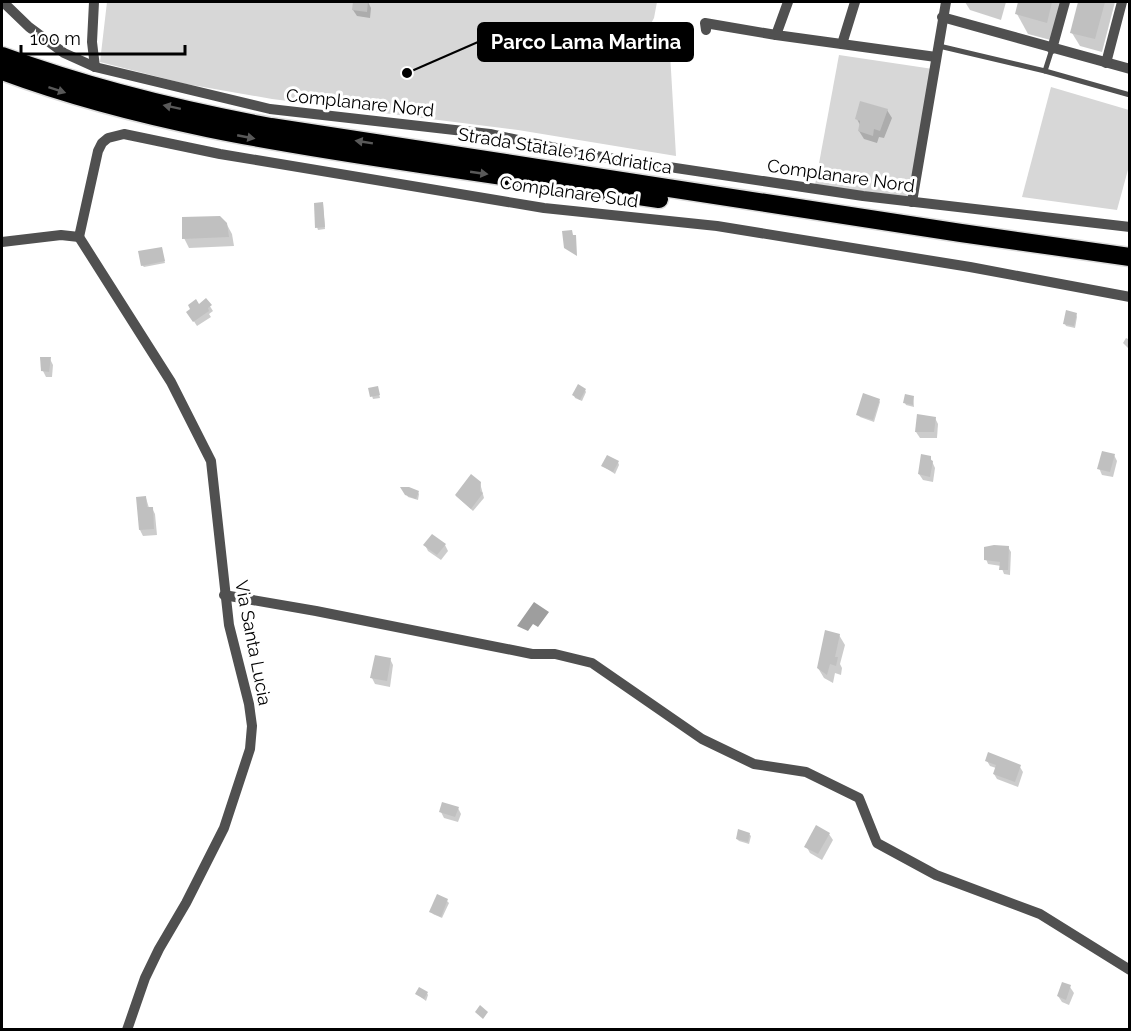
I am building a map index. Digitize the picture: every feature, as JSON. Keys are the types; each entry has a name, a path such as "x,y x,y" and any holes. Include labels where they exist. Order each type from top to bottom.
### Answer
{"highway":[{"path":"2,50 31,67"},
{"name":"Strada Statale 16 Adriatica","path":"2,56 31,67 162,105 271,127 1130,257"},
{"name":"Strada Statale 16 Adriatica","path":"2,71 76,96 160,119 265,140 1130,269"}],"street":[{"name":"Complanare Nord","path":"3,2 29,27 64,53 95,67 270,109 490,134 589,154 755,181 912,202 1129,226"},
{"path":"94,2 92,42 95,67"},
{"path":"776,35 788,2"},
{"path":"842,44 855,2"},
{"path":"912,202 946,2"},
{"path":"1052,49 1065,2"},
{"path":"1106,63 1122,2"},
{"path":"942,17 1130,69"},
{"path":"706,30 705,23 936,57"},
{"name":"Complanare Sud","path":"79,237 98,151 108,138 124,134 220,154 544,208 717,226 958,265 1130,297"},
{"path":"2,242 61,235 79,237"},
{"name":"Via Santa Lucia","path":"79,237 171,382 211,461 224,595 252,726 250,749 224,828 145,978 127,1029"},
{"path":"224,595 532,654 555,654 592,663 702,739 754,764 806,772 859,798 877,843 936,875 1041,914 1130,970"}],"lane":[{"path":"938,45 1045,71 1130,95"},
{"path":"1045,71 1052,49"}],"shaded area":[{"path":"107,2 657,2 654,18 641,42 670,53 676,156 518,130 272,99 186,84 100,62"},
{"path":"839,55 933,69 914,199 815,185"},
{"path":"1051,87 1129,110 1129,166 1117,210 1022,197"},
{"path":"534,602 549,612 538,627 533,624 528,631 517,626"}],"building":[{"path":"353,2 368,2 367,12 352,10"},
{"path":"1018,2 1052,2 1047,23 1015,14"},
{"path":"1078,2 1105,2 1095,39 1070,33"},
{"path":"860,101 888,109 880,131 874,129 873,136 858,131 860,121 855,119"},
{"path":"323,202 325,227 315,228 314,203"},
{"path":"220,216 227,223 229,237 182,239 182,217"},
{"path":"572,230 573,235 576,235 577,256 564,248 562,231"},
{"path":"162,247 165,261 141,266 138,251"},
{"path":"206,298 212,305 208,308 209,311 193,322 186,312 190,309 188,305 196,299 199,304"},
{"path":"1066,310 1077,313 1074,326 1063,324"},
{"path":"40,357 51,357 49,372 41,371"},
{"path":"578,384 586,389 580,400 572,395"},
{"path":"378,386 380,395 370,397 368,388"},
{"path":"863,393 880,399 873,420 856,415"},
{"path":"905,394 914,396 913,405 903,403"},
{"path":"917,414 936,417 934,432 915,432"},
{"path":"1102,451 1115,454 1110,472 1097,469"},
{"path":"921,454 931,456 933,461 930,477 918,474"},
{"path":"607,455 619,461 613,472 601,466"},
{"path":"471,474 481,482 480,491 483,493 471,509 455,495"},
{"path":"400,487 409,487 419,491 416,499 405,495"},
{"path":"146,496 147,507 153,507 154,529 139,530 136,497"},
{"path":"432,534 446,544 437,555 423,545"},
{"path":"1009,546 1008,570 999,570 1000,562 984,560 984,547"},
{"path":"825,630 840,634 835,657 838,657 836,666 830,664 827,675 817,668"},
{"path":"375,655 391,658 387,681 370,678"},
{"path":"988,752 1021,765 1015,782 993,774 996,765 985,761"},
{"path":"442,802 459,807 455,817 439,812"},
{"path":"816,825 830,833 818,854 804,847"},
{"path":"738,829 750,833 748,842 736,839"},
{"path":"437,894 448,899 441,917 429,912"},
{"path":"1062,982 1071,985 1066,1000 1057,996"},
{"path":"419,987 428,992 424,999 415,994"},
{"path":"480,1005 488,1012 483,1019 475,1012"}],"place":[{"name":"Parco Lama Martina","path":"407,73"}]}
